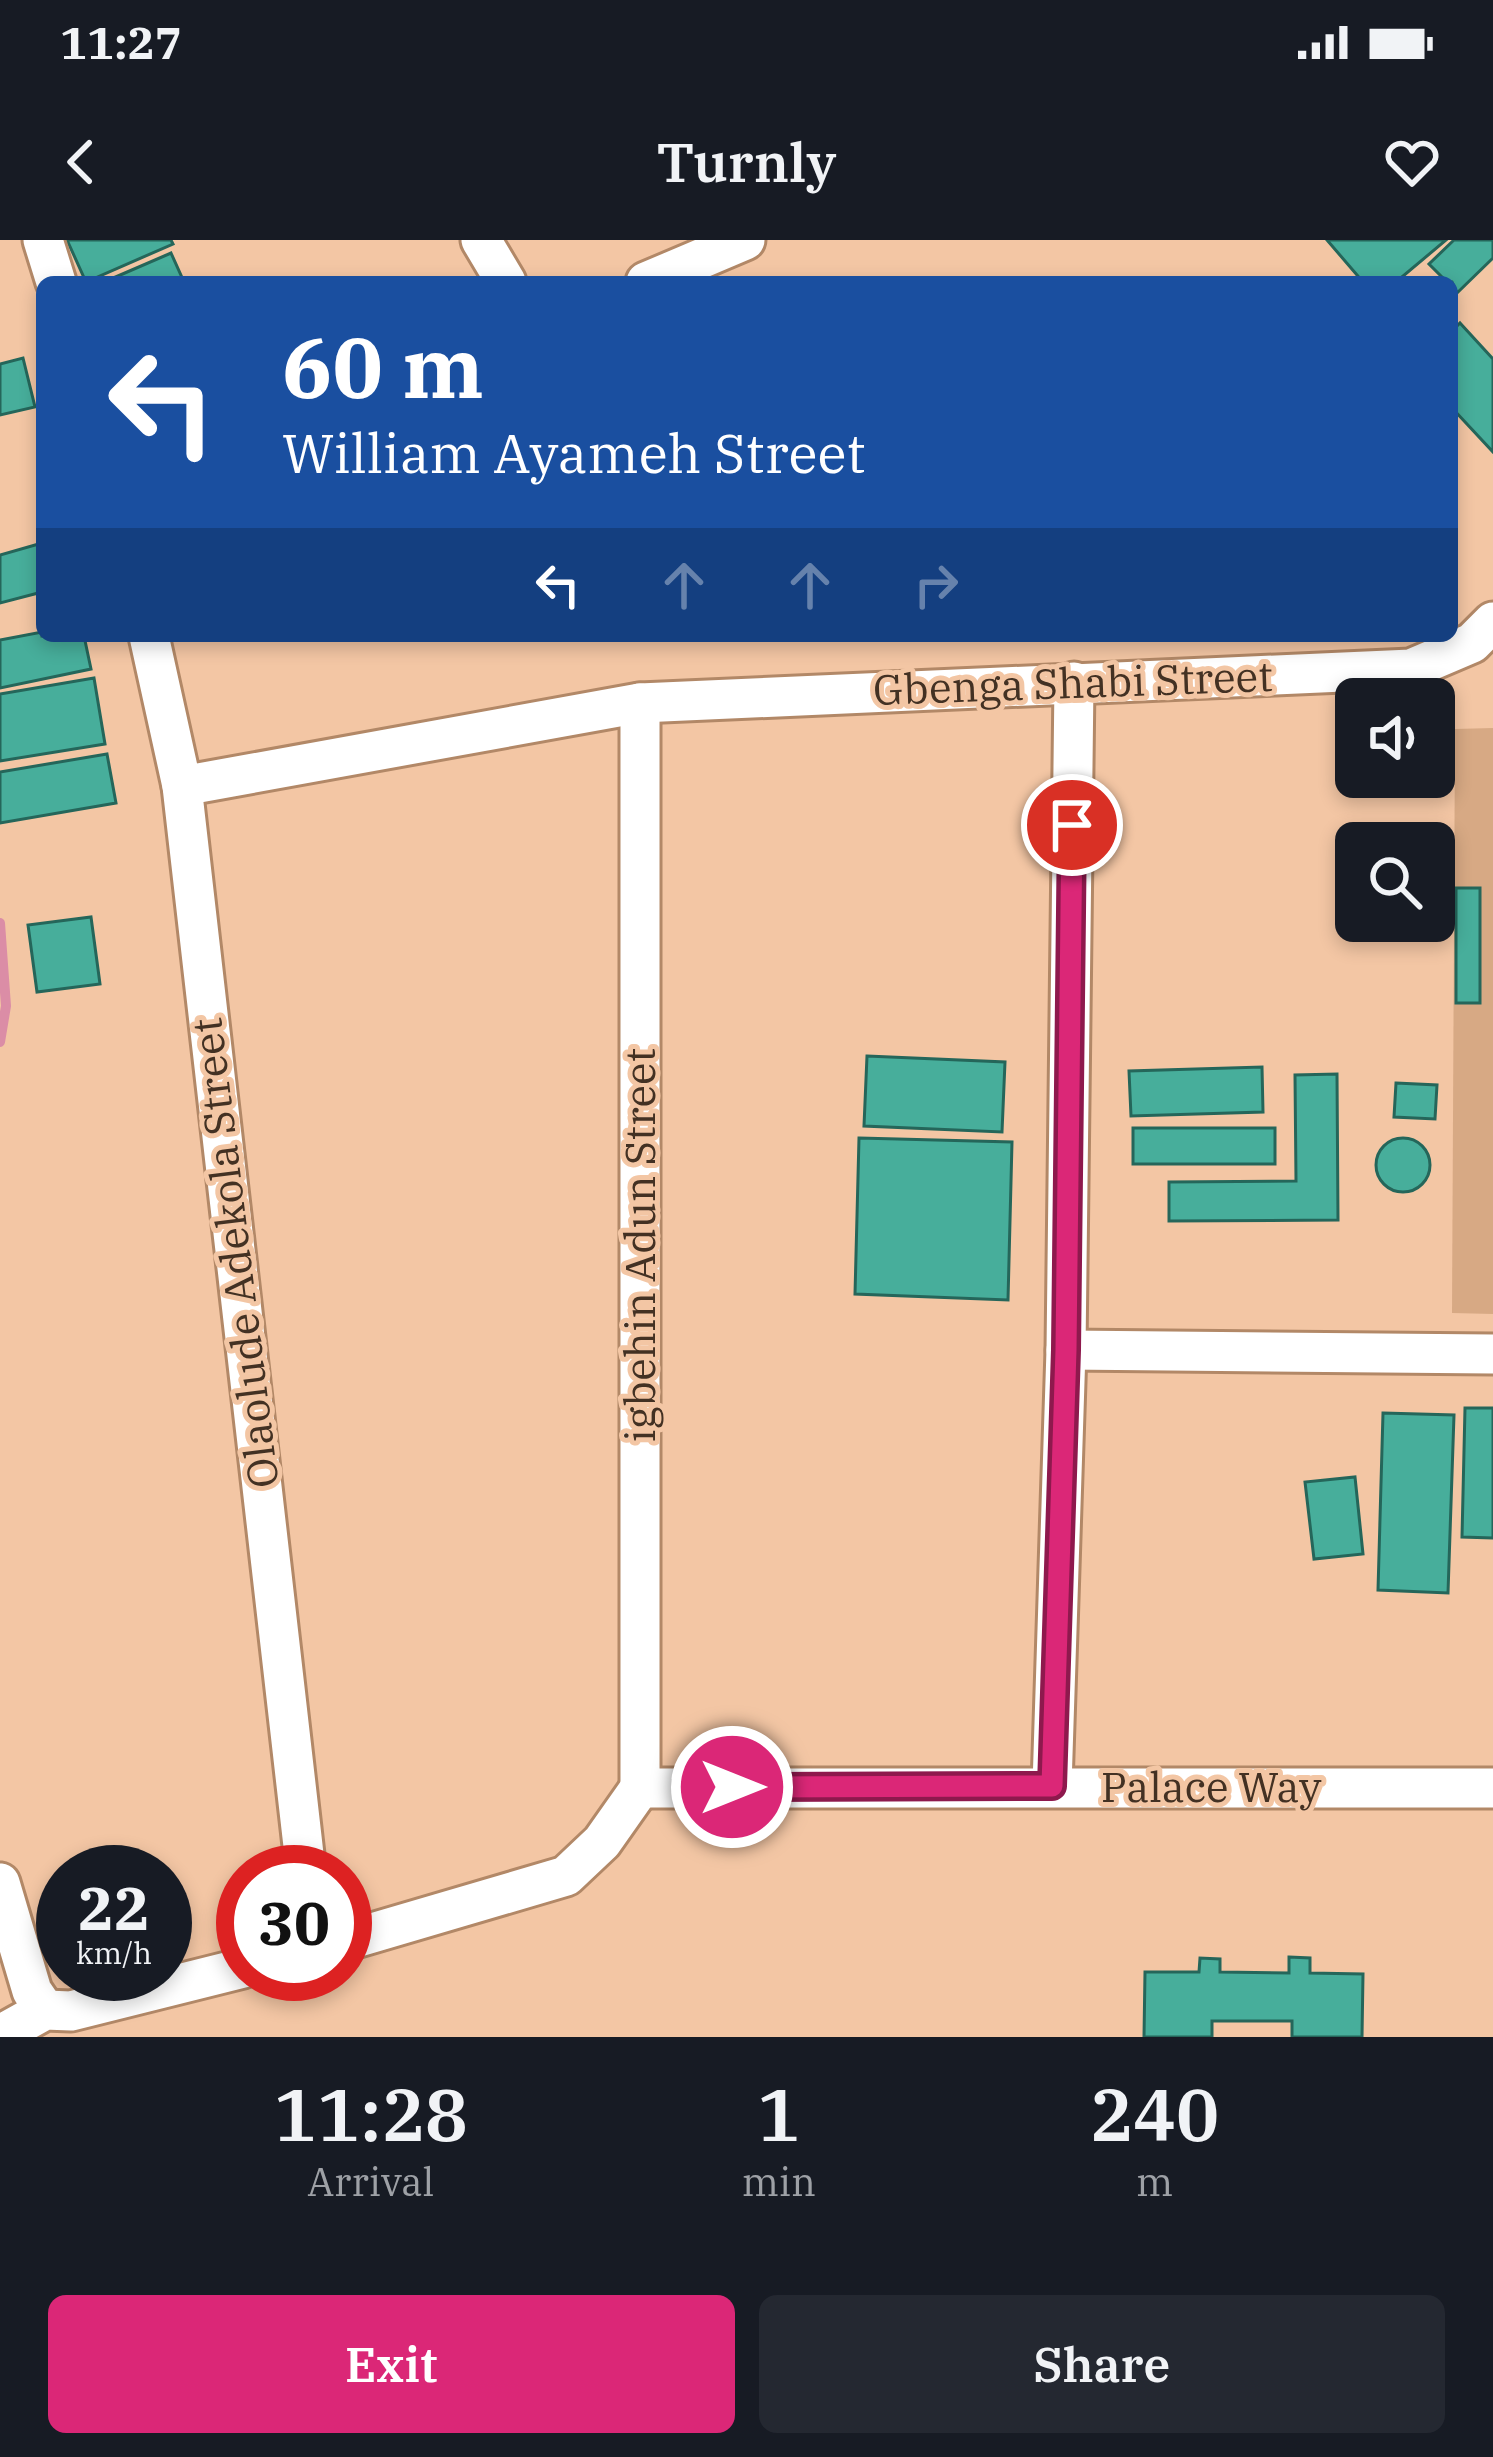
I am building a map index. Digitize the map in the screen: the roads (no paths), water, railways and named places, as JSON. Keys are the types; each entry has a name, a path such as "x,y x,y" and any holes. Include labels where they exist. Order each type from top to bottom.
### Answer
{"street":[{"path":"44,240 54,276"},
{"path":"481,240 502,276"},
{"path":"660,276 745,240"},
{"name":"Gbenga Shabi Street","path":"182,786 640,703 1412,669 1486,638"},
{"name":"Olaolude Adekola Street","path":"150,642 182,786 303,1845"},
{"path":"1052,1786 1066,1350 1074,682"},
{"name":"igbehin Adun Street","path":"640,703 640,1788"},
{"path":"1066,1350 1493,1354"},
{"path":"372,1933 566,1876 602,1842 640,1788"},
{"name":"Palace Way","path":"640,1788 1493,1788"},
{"path":"0,1883 32,1991 45,2010"},
{"path":"0,2036 45,2010 70,2012 216,1975"}],"waterway":[{"path":"0,923 6,1006 0,1042"}]}
